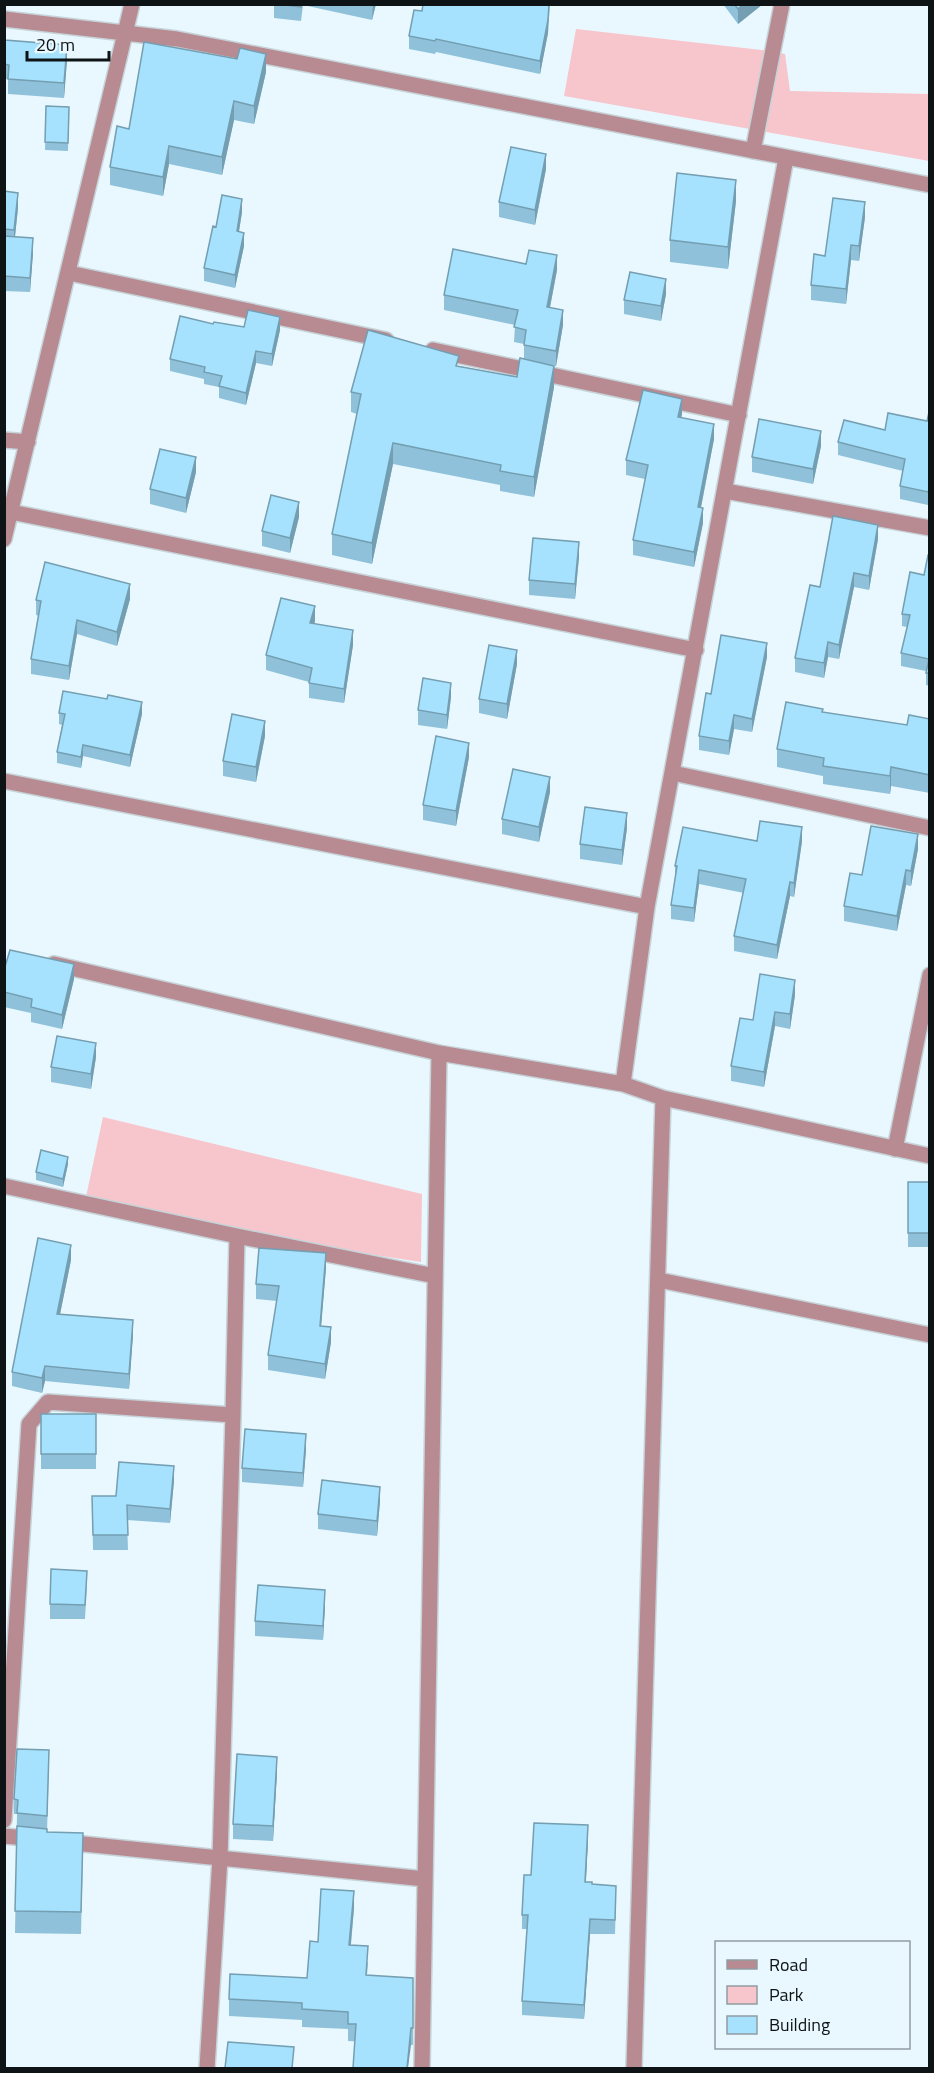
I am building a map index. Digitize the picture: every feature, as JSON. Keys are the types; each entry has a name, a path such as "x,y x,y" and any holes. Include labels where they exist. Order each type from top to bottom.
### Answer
{"street":[{"path":"4,539 132,4"},
{"path":"753,151 782,4"},
{"path":"4,19 177,39 930,185"},
{"path":"623,1083 648,907 786,158"},
{"path":"69,273 739,415"},
{"path":"4,440 28,442"},
{"path":"724,491 930,528"},
{"path":"11,512 696,650"},
{"path":"673,773 930,828"},
{"path":"4,781 648,907"},
{"path":"39,961 440,1053 623,1083 663,1098 930,1156"},
{"path":"895,1149 930,975"},
{"path":"422,2068 440,1053"},
{"path":"634,2068 663,1098"},
{"path":"4,1186 435,1276"},
{"path":"207,2068 220,1858 234,1415 237,1236"},
{"path":"659,1280 930,1335"},
{"path":"4,1820 29,1424 48,1402 234,1415"},
{"path":"4,1836 425,1879"}],"green space":[{"path":"576,29 785,54 790,91 929,94 929,161 564,96"},
{"path":"103,1117 422,1194 421,1262 83,1211"}],"building":[{"path":"277,4 302,4 301,7"},
{"path":"423,4 549,4 540,61 436,39 435,41 409,36 414,10 422,11"},
{"path":"4,29 5,40 67,45 64,83 8,79 9,65 4,64"},
{"path":"144,42 237,59 240,48 266,54 254,106 234,101 222,157 169,146 163,177 110,167 117,126 129,129"},
{"path":"46,106 69,107 68,143 45,142"},
{"path":"511,147 546,154 535,210 499,202"},
{"path":"677,173 736,180 728,247 670,240"},
{"path":"4,191 18,193 14,230 4,229"},
{"path":"222,195 242,199 237,231 244,233 235,275 204,268 213,226 216,227"},
{"path":"833,198 865,202 859,246 851,245 846,289 811,285 814,254 825,256"},
{"path":"4,236 33,238 30,278 4,276"},
{"path":"453,249 526,264 529,250 557,255 547,307 563,310 556,351 524,345 526,330 514,327 518,310 444,295"},
{"path":"630,272 666,279 661,306 624,300"},
{"path":"248,310 280,317 272,354 256,351 246,393 219,386 222,376 204,372 205,367 170,359 180,316 213,324 214,322 244,327"},
{"path":"368,330 459,356 456,366 517,377 520,358 554,366 534,477 500,471 501,465 393,443 372,543 332,534 361,394 351,392"},
{"path":"643,390 682,399 678,417 714,424 698,507 703,508 694,552 633,540 648,465 626,460"},
{"path":"930,408 930,486 928,492 900,486 905,459 838,442 844,420 885,430 888,413 927,421"},
{"path":"759,419 821,431 813,469 752,457"},
{"path":"160,449 196,457 186,498 150,489"},
{"path":"271,495 299,502 290,538 262,531"},
{"path":"833,516 878,525 869,576 854,573 839,645 828,642 824,663 795,658 810,585 820,587"},
{"path":"533,538 579,542 575,584 529,580"},
{"path":"928,555 930,555 930,673 926,673 929,659 901,653 910,615 902,614 910,572 924,575"},
{"path":"45,562 130,584 117,632 77,620 69,666 31,659 41,601 36,600"},
{"path":"281,598 315,606 310,623 353,630 344,689 309,683 312,668 266,655"},
{"path":"721,635 767,643 752,719 734,715 729,741 699,736 706,693 711,694"},
{"path":"489,645 517,650 507,704 479,699"},
{"path":"423,678 451,683 447,715 418,710"},
{"path":"63,691 107,699 108,695 142,702 130,755 83,745 81,757 57,752 65,714 59,713"},
{"path":"786,702 823,709 822,712 907,725 909,715 930,719 930,775 891,767 890,776 823,766 824,758 777,749"},
{"path":"232,714 265,721 256,767 223,761"},
{"path":"436,736 469,743 456,811 423,805"},
{"path":"513,769 550,777 539,827 502,819"},
{"path":"585,807 627,813 622,850 580,844"},
{"path":"760,821 802,827 794,883 790,882 777,945 734,936 746,879 699,870 694,908 671,905 677,866 675,866 683,827 757,841"},
{"path":"871,826 918,834 911,871 906,870 897,916 844,906 850,873 862,875"},
{"path":"10,950 74,964 62,1015 31,1007 32,999 4,992 4,970"},
{"path":"760,974 795,980 790,1014 775,1012 764,1072 731,1066 740,1018 753,1020"},
{"path":"57,1036 96,1043 91,1074 51,1067"},
{"path":"41,1150 68,1157 63,1179 36,1172"},
{"path":"908,1182 930,1182 930,1233 908,1233"},
{"path":"38,1238 71,1245 57,1314 133,1320 129,1374 45,1366 42,1378 12,1372"},
{"path":"259,1248 326,1253 320,1326 331,1327 325,1364 268,1355 279,1286 256,1284"},
{"path":"41,1414 96,1414 96,1454 41,1454"},
{"path":"245,1429 306,1434 303,1473 242,1468"},
{"path":"119,1462 174,1466 170,1509 127,1505 128,1535 93,1535 92,1496 116,1496"},
{"path":"322,1480 380,1487 377,1521 318,1514"},
{"path":"51,1569 87,1571 85,1605 50,1604"},
{"path":"258,1585 325,1590 323,1626 255,1621"},
{"path":"17,1749 49,1750 47,1816 17,1813 18,1800 14,1799"},
{"path":"237,1754 277,1757 273,1826 233,1824"},
{"path":"534,1823 588,1825 585,1882 616,1886 615,1920 590,1919 584,2005 522,2001 528,1915 522,1915 524,1875 531,1875"},
{"path":"17,1826 47,1829 47,1832 83,1833 81,1912 15,1911"},
{"path":"321,1889 354,1891 349,1945 368,1946 366,1975 413,1978 413,2028 411,2028 407,2068 353,2068 356,2024 348,2024 348,2012 302,2009 302,2003 229,1999 230,1974 307,1978 310,1941 318,1942"},
{"path":"228,2042 294,2047 292,2068 225,2068"}]}
